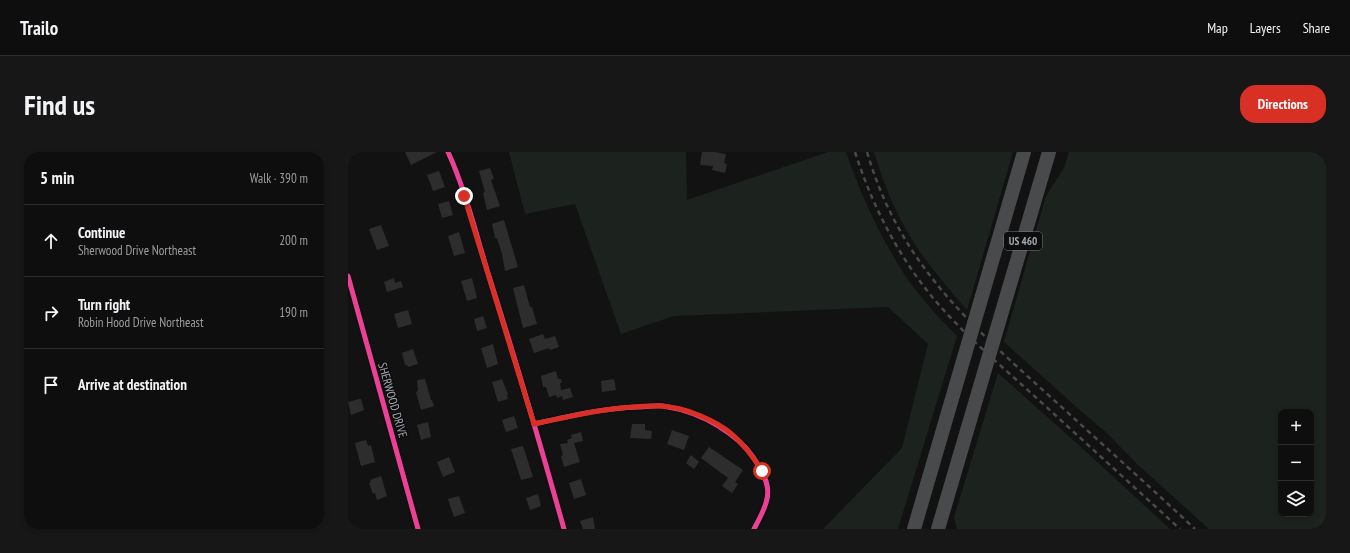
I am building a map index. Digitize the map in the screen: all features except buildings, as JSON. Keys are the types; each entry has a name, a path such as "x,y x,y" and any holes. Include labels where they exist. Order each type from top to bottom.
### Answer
{"highway":[{"name":"US 460","path":"914,529 1024,152"},
{"name":"US 460","path":"938,529 998,330 1049,152"}],"street":[{"path":"448,152 464,196 534,424 564,529"},
{"name":"SHERWOOD DRIVE","path":"348,276 418,529"},
{"path":"534,424 598,410 662,406 688,411 709,420 733,435 750,453 762,471 768,487 767,501 754,529"}],"shaded area":[{"path":"509,152 686,152 687,200 828,152 846,152 867,206 899,265 924,301 957,336 898,529 823,529 902,448 928,344 888,307 674,316 621,334 575,204 525,214"},
{"path":"874,152 1013,152 967,310 932,268 909,235 890,198"},
{"path":"1069,152 1326,152 1326,529 1209,529 1137,464 1107,433 1004,342 1046,196 1064,168"},
{"path":"998,373 1170,529 957,529 954,517"}],"railway":[{"path":"855,152 869,191 897,246 920,281 945,312 986,352 1180,529"},
{"path":"867,152 881,192 898,228 919,260 967,319 1195,529"}],"cycle path":[{"path":"448,152 460,181 470,212 564,529"},
{"path":"348,276 418,529"},
{"path":"534,424 599,411 657,406 670,407 700,416 725,430 734,437 750,452 760,468 767,485 768,493 764,509 754,529"}],"route":[{"path":"464,196 534,424 598,410 629,407 662,406 688,411 709,420 733,435 750,453 762,471"}]}
